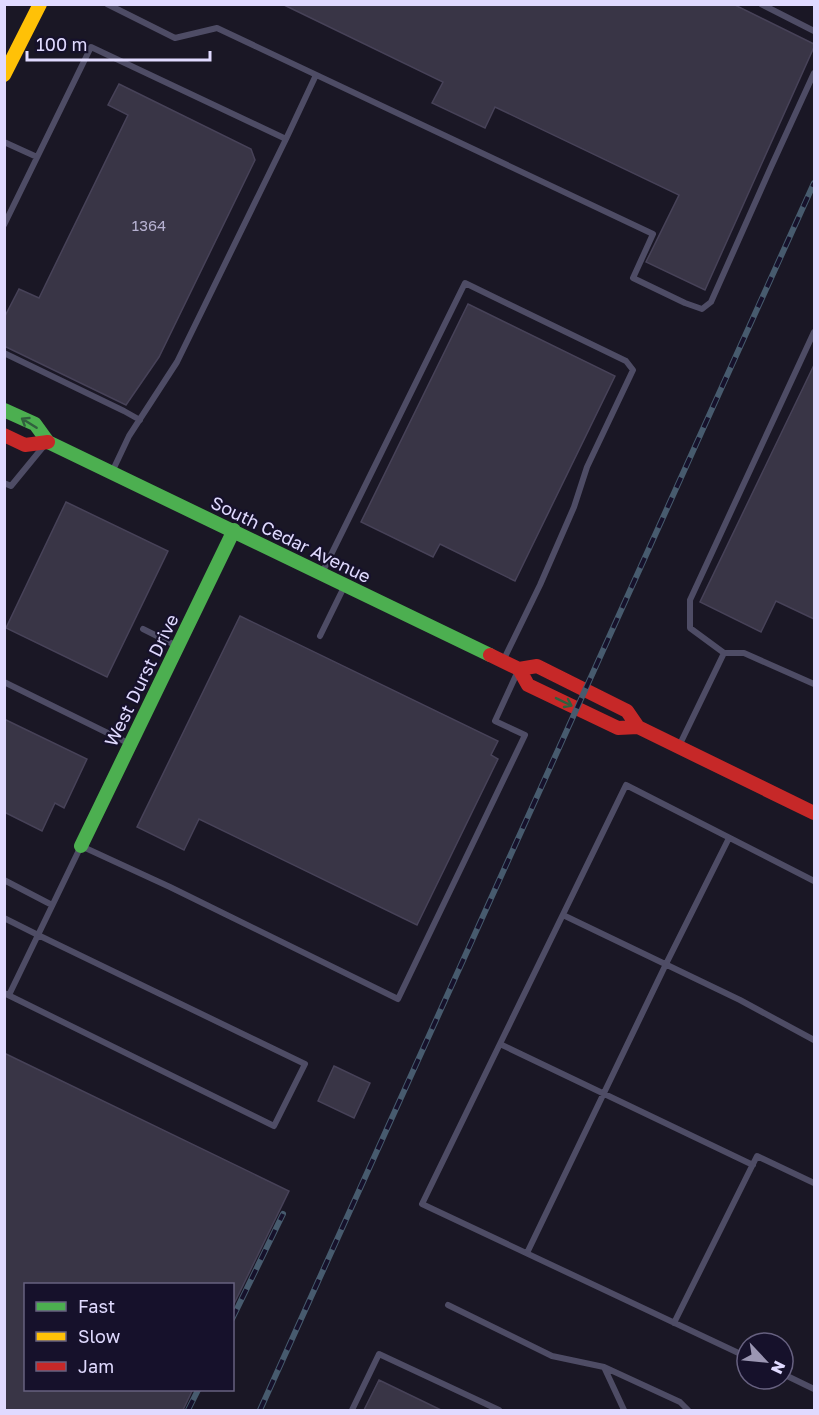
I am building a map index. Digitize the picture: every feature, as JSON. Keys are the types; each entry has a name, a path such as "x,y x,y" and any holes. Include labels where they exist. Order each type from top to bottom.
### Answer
{"main road":[{"path":"4,75 40,4"},
{"name":"South Cedar Avenue","path":"4,410 35,424 48,442 519,669 537,666 627,711 638,727 814,813"},
{"name":"South Cedar Avenue","path":"4,435 25,445 48,442"},
{"name":"West Durst Drive","path":"81,846 234,530"},
{"name":"South Cedar Avenue","path":"519,669 528,685 538,690 618,728 638,727"}],"lane":[{"path":"107,4 175,38 217,28 653,234 633,278 702,309 711,302 814,73"},
{"path":"761,4 814,31"},
{"path":"4,225 91,47 286,139"},
{"path":"112,472 129,436 177,362 316,75"},
{"path":"4,142 38,157"},
{"path":"322,574 465,283 626,361 633,370 587,467 574,507 540,585 502,661"},
{"path":"814,332 690,600 690,628 724,653 744,653 814,684"},
{"path":"4,353 140,420"},
{"path":"4,483 11,486 48,442"},
{"path":"320,636 345,585"},
{"path":"143,629 178,646"},
{"path":"678,747 724,653"},
{"path":"4,918 38,935 305,1064 274,1126 7,994 38,935 81,846 398,999 525,735 495,721 519,669"},
{"path":"4,682 130,744"},
{"path":"735,1351 422,1204 626,785 814,881"},
{"path":"527,1253 729,838"},
{"path":"4,880 52,905"},
{"path":"563,915 740,1000 814,1040"},
{"path":"500,1044 753,1164"},
{"path":"674,1323 757,1156 814,1183"},
{"path":"448,1305 552,1356 604,1367 680,1402 688,1410"},
{"path":"352,1410 379,1354 499,1410"},
{"path":"604,1367 624,1410"},
{"path":"795,1380 814,1389"}],"building":[{"path":"282,4 733,4 814,44 814,47 705,290 646,262 679,195 495,107 485,128 432,103 443,82"},
{"path":"119,84 251,149 255,160 159,357 126,405 4,346 4,318 19,289 39,298 128,115 108,105"},
{"path":"468,304 615,376 515,581 440,544 433,557 361,522"},
{"path":"814,365 814,619 776,601 761,632 700,602"},
{"path":"66,502 168,551 107,677 6,628"},
{"path":"240,616 498,741 491,755 498,759 417,925 199,819 184,850 137,827"},
{"path":"4,719 87,759 64,808 55,803 42,831 4,812"},
{"path":"4,1053 289,1191 234,1304 234,1283 24,1283 24,1391 192,1391 183,1410 4,1410"},
{"path":"334,1066 370,1083 354,1118 318,1101"},
{"path":"379,1380 441,1410 364,1410"}],"railway":[{"path":"260,1410 814,183"},
{"path":"234,1315 283,1214"},
{"path":"188,1410 198,1391"}],"traffic: fast":[{"path":"4,410 35,424 48,442 490,655"},
{"path":"81,846 234,530"}],"traffic: slow":[{"path":"4,75 40,4"}],"traffic: jam":[{"path":"4,435 25,445 48,442"},
{"path":"490,655 519,669 537,666 627,711 638,727 814,813"},
{"path":"519,669 528,685 618,728 638,727"}]}
